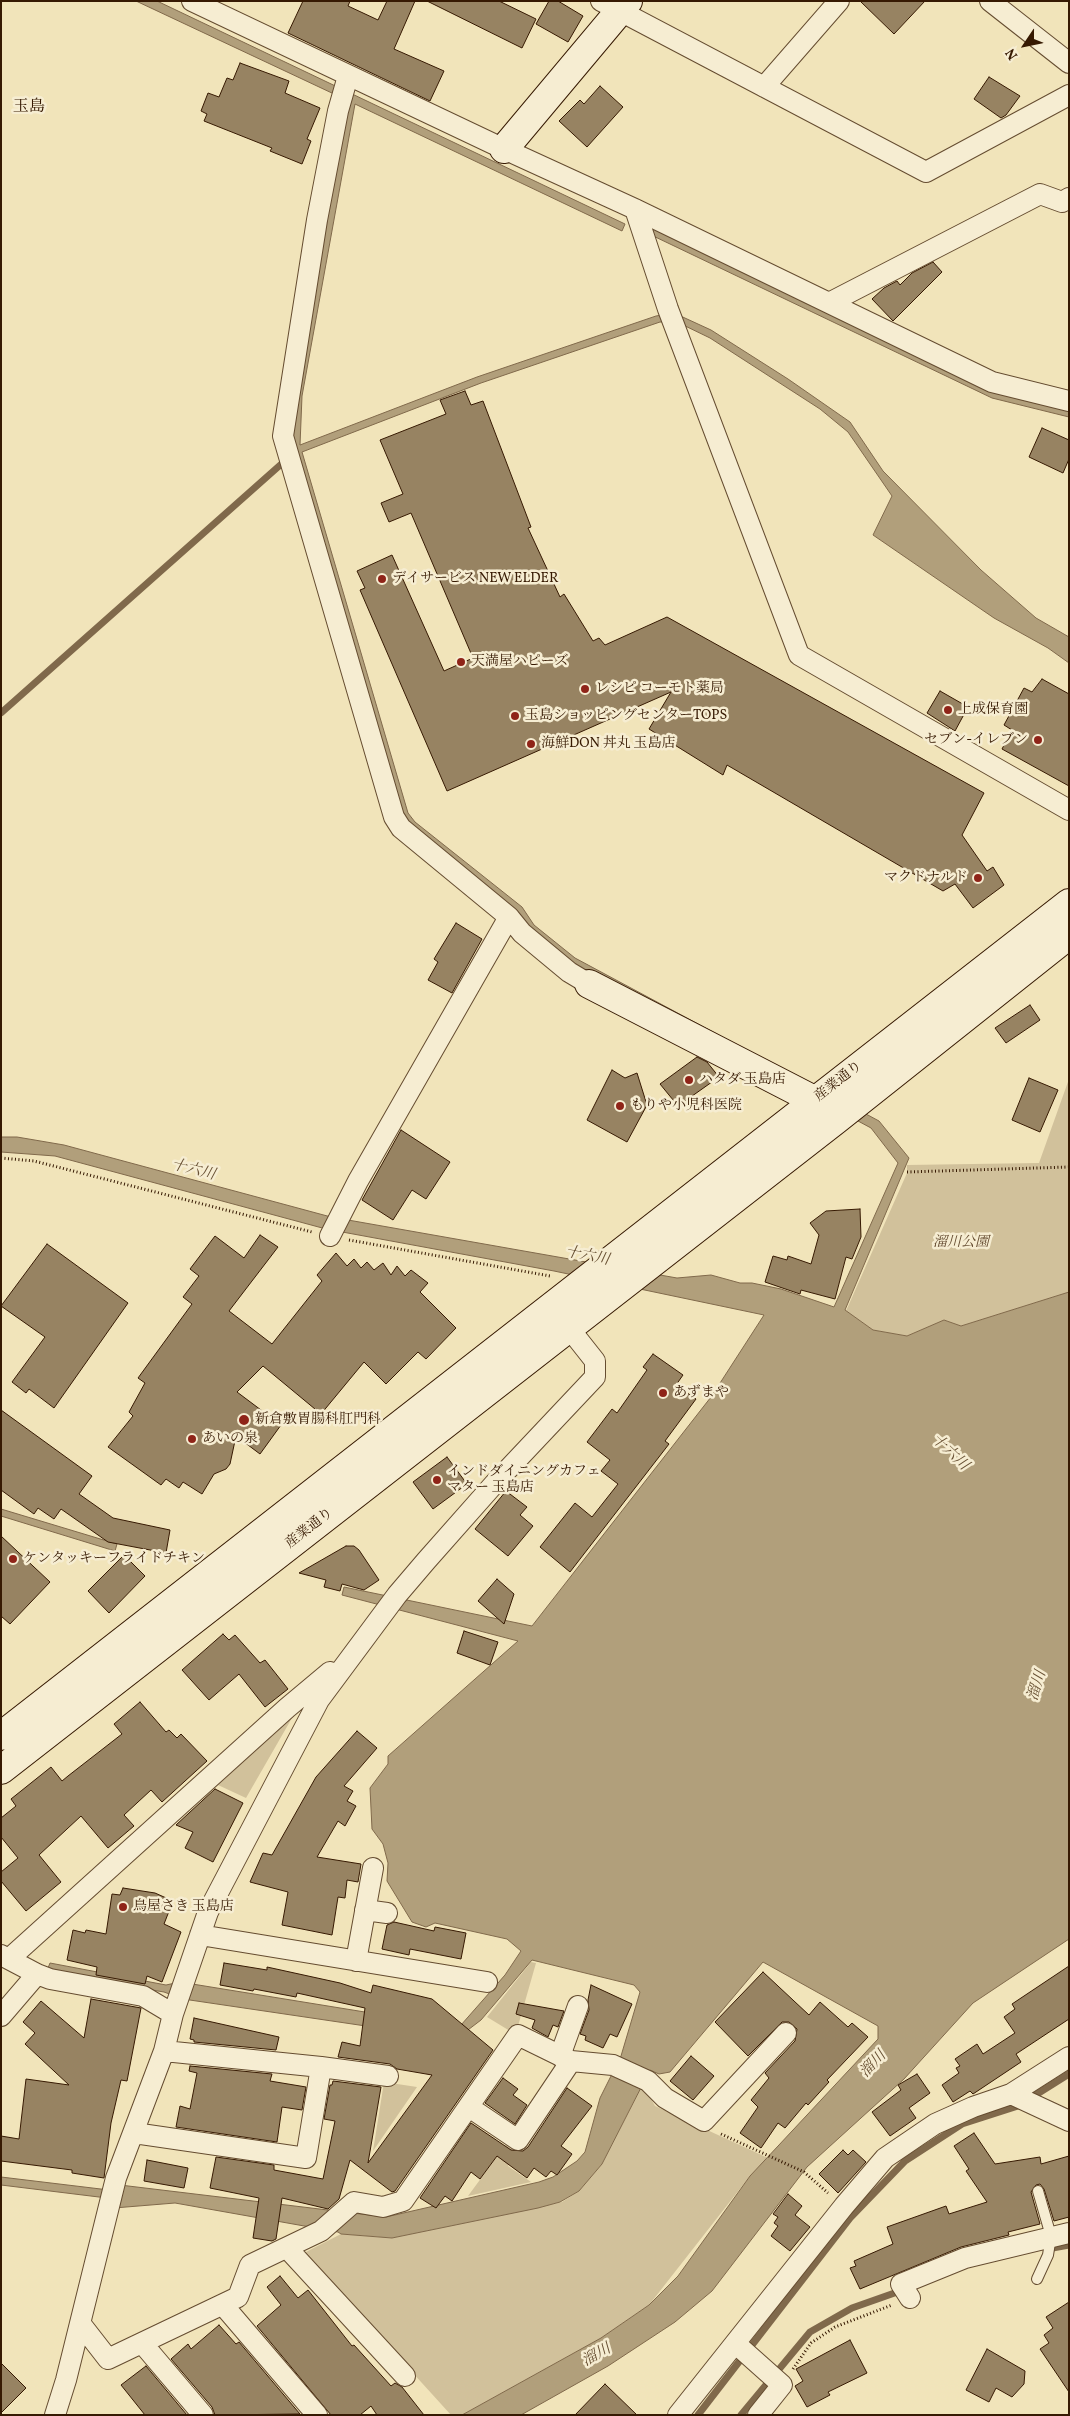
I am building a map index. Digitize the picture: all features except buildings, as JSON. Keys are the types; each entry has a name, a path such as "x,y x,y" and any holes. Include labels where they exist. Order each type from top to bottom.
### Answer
{"street":[{"path":"192,1 348,76 635,209 992,382 1069,401"},
{"path":"764,87 838,1"},
{"path":"990,1 1069,63"},
{"path":"504,149 616,5 764,87 926,172 1069,95"},
{"path":"348,76 338,111 317,220 283,436 394,817 401,828 509,917 522,933 569,972 816,1100"},
{"path":"829,303 1040,194 1062,202 1069,198"},
{"path":"635,209 671,317 799,655 1069,810"},
{"name":"産業通り","path":"1,1736 1069,903"},
{"path":"330,1236 358,1181 509,917"},
{"name":"産業通り","path":"1,1770 647,1268 1069,935"},
{"path":"55,2415 116,2178 164,2051 173,2014 208,1912 319,1700 426,1561 495,1483 595,1377 595,1361 552,1307"},
{"path":"173,2014 143,1996 50,1979 5,1957 287,1708 355,1651"},
{"path":"356,1961 373,1868"},
{"path":"366,1910 387,1913"},
{"path":"200,1935 486,1982"},
{"path":"1,2016 37,1974"},
{"path":"469,2107 518,2140 565,2059 578,2006"},
{"path":"80,2323 108,2359 238,2297 250,2265 321,2230 354,2202 383,2207 402,2201 518,2035 565,2059 613,2065 648,2081 665,2098 704,2121 786,2032"},
{"path":"164,2051 388,2076"},
{"path":"678,2415 743,2351 844,2206 885,2158 935,2124 973,2106 1011,2094 1069,2057"},
{"path":"134,2133 306,2158 320,2067"},
{"path":"1011,2094 1069,2121"},
{"path":"906,2292 965,2258 1055,2240"},
{"path":"287,2248 404,2376"},
{"path":"223,2305 317,2415"},
{"path":"142,2343 204,2415"},
{"path":"743,2351 782,2385 761,2411"}],"lane":[{"path":"1037,2279 1055,2240 1038,2191"}],"path":[{"path":"1,1158 34,1161 330,1236 582,1283"},
{"path":"907,1172 1069,1167"},
{"path":"704,2121 726,2138 804,2172 844,2206"}],"green space":[{"name":"溜川公園","path":"1069,1079 1069,1292 961,1326 944,1320 907,1336 873,1330 846,1311 907,1173 907,1165 1039,1163"},
{"path":"296,1711 246,1798 218,1785"},
{"path":"531,1962 536,1963 518,2026 510,2031 487,2017"},
{"path":"384,2082 417,2087 373,2151"},
{"path":"641,2088 646,2090 655,2106 768,2158 750,2176 649,2305 601,2338 462,2415 451,2415 304,2253 341,2234 392,2238 562,2202 579,2191 602,2164"},
{"path":"507,2143 518,2151 508,2166 531,2182 468,2196"}],"water":[{"path":"136,1 157,1 625,224 622,231 355,104 302,396 300,445 477,377 656,316 674,313 711,330 788,379 850,422 883,471 981,570 1036,618 1069,637 1069,663 1048,648 994,618 873,535 892,496 848,432 820,409 710,338 677,322 660,322 481,383 302,452 408,813 415,822 522,907 534,925 575,958 879,1121 909,1158 845,1310 873,1330 907,1336 944,1320 961,1326 1069,1292 1069,1939 973,2003 904,2079 807,2167 712,2291 675,2322 608,2366 521,2415 462,2415 601,2338 649,2305 678,2276 750,2176 878,2039 878,2026 763,1962 670,2072 659,2074 650,2070 602,2164 579,2191 560,2202 538,2208 392,2238 341,2234 175,2203 114,2208 107,2198 1,2185 1,2177 109,2190 120,2185 386,2217 539,2182 553,2177 577,2161 585,2152 600,2098 621,2056 640,1992 634,1985 532,1960 481,2020 460,2036 447,2038 183,1999 164,1992 55,1974 48,1968 50,1963 166,1985 180,1982 451,2026 461,2025 505,1975 521,1951 507,1939 435,1923 426,1927 412,1922 387,1881 388,1863 383,1844 372,1829 370,1788 388,1764 388,1756 518,1641 342,1595 344,1587 532,1626 711,1397 764,1315 554,1271 326,1229 55,1156 1,1152 1,1137 17,1137 64,1145 331,1217 677,1278 711,1275 740,1283 752,1283 781,1289 834,1307 898,1163 871,1128 569,965 402,819 290,436 334,94"},
{"path":"656,227 1069,408 1069,417 992,398 647,233"},
{"path":"1,1509 117,1544 115,1551 1,1516"}],"waterway":[{"path":"1,713 287,459"},
{"path":"698,2415 850,2218 905,2161 962,2124 1018,2106 1069,2074"},
{"path":"1047,2249 1069,2245"},
{"path":"741,2415 810,2332 852,2308 903,2290"}],"place":[{"name":"デイサービス NEW ELDER","path":"382,579"},
{"name":"天満屋ハピーズ","path":"461,662"},
{"name":"レシピ コーモト薬局","path":"585,689"},
{"name":"上成保育園","path":"948,710"},
{"name":"玉島ショッピングセンターTOPS","path":"515,716"},
{"name":"セブン-イレブン","path":"1038,740"},
{"name":"海鮮DON 丼丸 玉島店","path":"531,744"},
{"name":"マクドナルド","path":"978,878"},
{"name":"ハタダ 玉島店","path":"689,1080"},
{"name":"もりや小児科医院","path":"620,1106"},
{"name":"あずまや","path":"663,1393"},
{"name":"新倉敷胃腸科肛門科","path":"244,1420"},
{"name":"あいの泉","path":"192,1439"},
{"name":"インドダイニングカフェ マター 玉島店","path":"437,1480"},
{"name":"ケンタッキーフライドチキン","path":"13,1559"},
{"name":"鳥屋さき 玉島店","path":"123,1907"}],"district":[{"name":"玉島","path":"29,108"}],"water label":[{"name":"十六川","path":"193,1171"},
{"name":"十六川","path":"587,1257"},
{"name":"十六川","path":"949,1453"},
{"name":"溜川","path":"1038,1686"},
{"name":"溜川","path":"874,2065"},
{"name":"溜川","path":"597,2356"}]}
